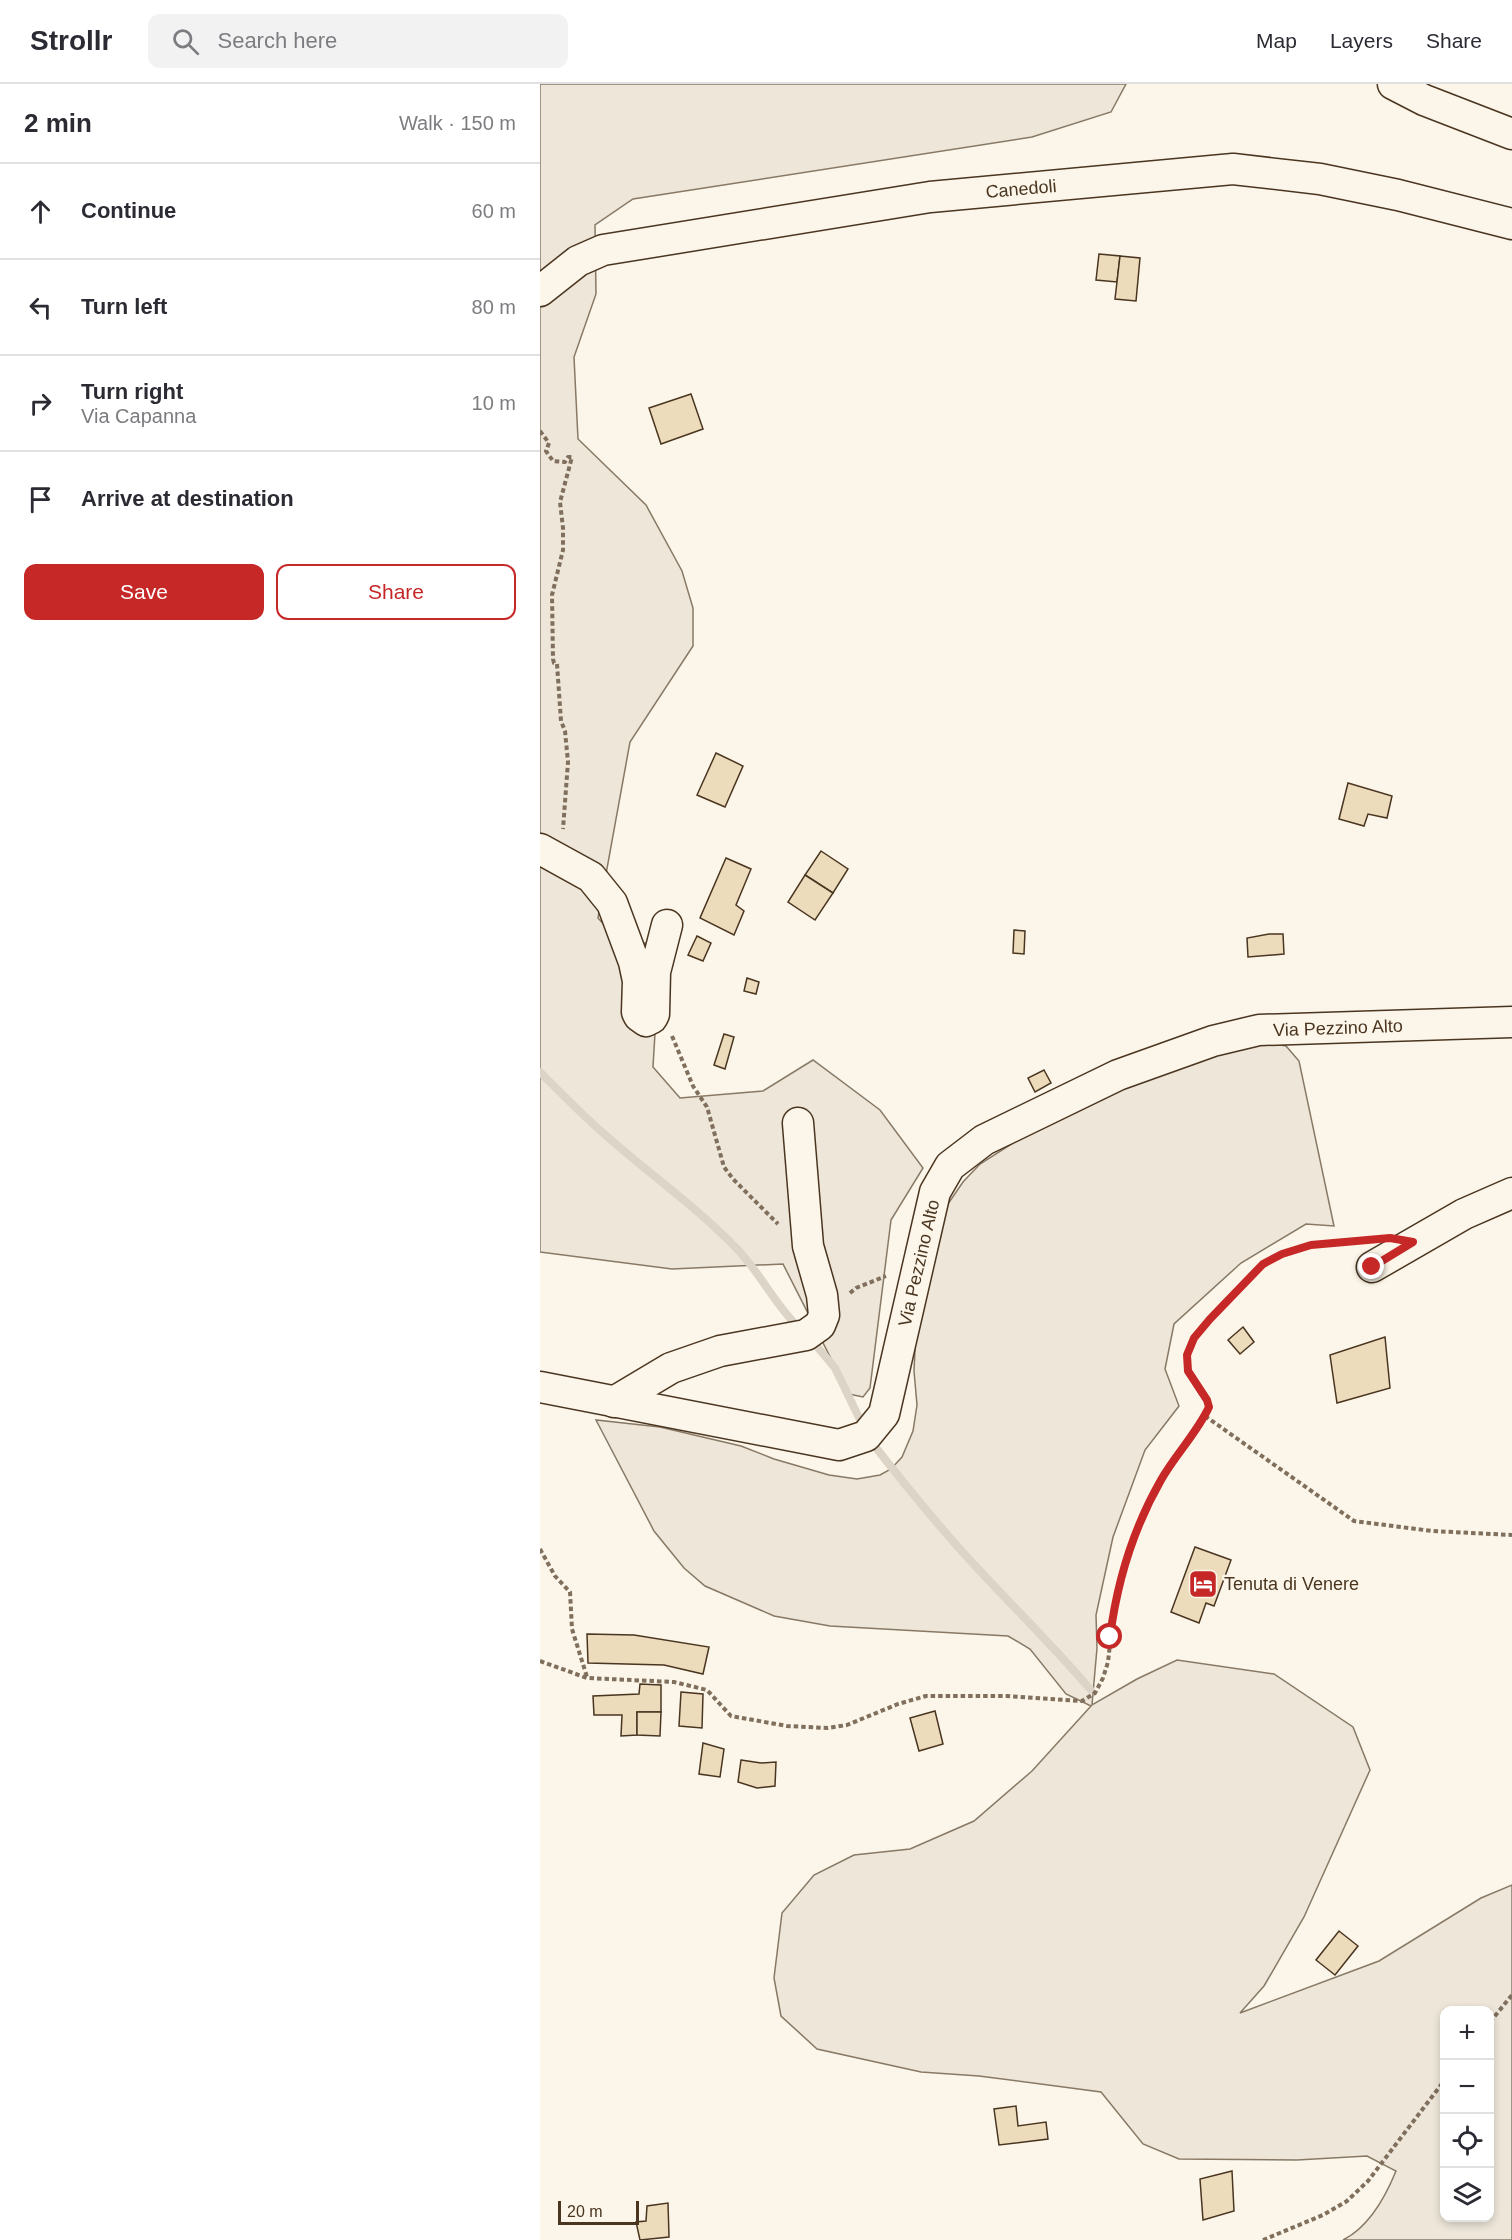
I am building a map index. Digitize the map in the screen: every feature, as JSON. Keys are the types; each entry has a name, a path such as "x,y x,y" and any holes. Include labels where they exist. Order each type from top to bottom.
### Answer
{"street":[{"path":"1393,84 1424,100 1512,134"},
{"name":"Canedoli","path":"540,291 578,261 603,250 930,197 1233,169 1320,179 1398,195 1512,224"},
{"path":"552,841 591,877 612,903 636,971 637,1012 646,1021 654,1014 655,972 667,925"},
{"name":"Via Pezzino Alto","path":"540,1388 839,1445 866,1436 884,1414 935,1192 950,1166 984,1140 1118,1075 1212,1041 1259,1030 1512,1022"},
{"path":"614,1402 671,1368 720,1351 806,1335 820,1324 824,1315 822,1295 808,1246 798,1123"},
{"path":"1367,1254 1512,1193"}],"path":[{"path":"540,430 549,443 546,451 553,461 566,462 572,457 560,502 563,550 552,595 553,659 557,664 561,721 565,730 568,762 552,841"},
{"path":"668,1025 693,1086 707,1107 724,1167 771,1218 808,1246"},
{"path":"540,1661 587,1678 674,1682 707,1690 730,1716 787,1726 828,1728 847,1725 898,1704 926,1696 1007,1696 1075,1701 1090,1697 1101,1686 1108,1662 1115,1599 1142,1516 1161,1479 1209,1407 1188,1371 1187,1355 1194,1338 1263,1264 1282,1254 1311,1245 1367,1254"},
{"path":"824,1315 856,1288 875,1279 918,1266"},
{"path":"1205,1416 1354,1521 1432,1531 1512,1535"},
{"path":"540,1549 555,1576 570,1592 572,1629 587,1678"},
{"path":"1494,2017 1512,1995"},
{"path":"1263,2240 1323,2215 1347,2201 1368,2181 1440,2086"}],"shaded area":[{"path":"540,84 1126,84 1111,112 1032,137 633,199 595,225 596,294 574,357 578,439 646,505 682,571 693,608 693,646 630,742 598,918 611,932 660,948 653,1067 680,1098 763,1091 813,1060 880,1110 923,1168 891,1220 870,1388 863,1397 849,1394 783,1264 672,1269 540,1252"},
{"path":"1260,1041 1286,1046 1299,1061 1334,1226 1306,1224 1241,1263 1174,1324 1165,1369 1179,1406 1145,1450 1113,1537 1096,1615 1097,1648 1092,1705 1137,1679 1177,1660 1274,1674 1353,1727 1370,1770 1304,1917 1264,1986 1240,2013 1379,1961 1481,1898 1512,1885 1512,2240 1343,2240 1361,2228 1375,2211 1396,2171 1367,2156 1297,2160 1179,2159 1143,2144 1101,2092 979,2076 921,2072 817,2049 781,2016 774,1978 782,1913 814,1875 854,1855 910,1849 974,1821 1032,1771 1091,1706 1066,1694 1030,1649 1008,1636 830,1626 774,1616 705,1586 684,1568 654,1531 596,1420 660,1427 741,1446 774,1459 829,1475 857,1479 880,1475 891,1469 902,1457 913,1431 917,1405 914,1371 916,1329 941,1214 963,1182 980,1164 1029,1133 1187,1057"}],"building":[{"path":"1099,254 1120,256 1117,282 1096,280"},
{"path":"1120,256 1140,258 1136,301 1115,299"},
{"path":"691,394 703,429 661,444 649,408"},
{"path":"716,753 743,766 725,807 697,795"},
{"path":"1348,783 1392,796 1387,818 1368,814 1364,826 1339,819"},
{"path":"821,851 848,869 833,893 805,875"},
{"path":"726,858 751,869 736,905 744,911 734,935 700,918"},
{"path":"805,875 833,893 815,920 788,902"},
{"path":"1014,930 1025,931 1024,954 1013,953"},
{"path":"1283,934 1284,954 1248,957 1247,938"},
{"path":"697,936 711,943 703,961 688,955"},
{"path":"747,978 759,982 756,994 744,991"},
{"path":"724,1034 734,1037 725,1069 714,1065"},
{"path":"1044,1070 1051,1083 1035,1092 1028,1078"},
{"path":"1243,1327 1254,1342 1240,1354 1228,1340"},
{"path":"1385,1337 1390,1388 1337,1403 1330,1355"},
{"path":"1195,1547 1231,1560 1214,1606 1206,1603 1199,1623 1171,1612"},
{"path":"587,1634 634,1635 709,1647 703,1674 664,1665 588,1663"},
{"path":"640,1684 661,1685 661,1712 637,1712 637,1735 621,1736 622,1715 594,1715 593,1696 639,1694"},
{"path":"681,1692 703,1694 702,1728 679,1726"},
{"path":"935,1711 943,1744 919,1751 910,1718"},
{"path":"637,1712 661,1712 660,1736 637,1735"},
{"path":"703,1743 724,1749 720,1777 699,1774"},
{"path":"741,1760 761,1763 776,1762 775,1786 757,1788 738,1782"},
{"path":"1339,1931 1358,1946 1335,1975 1316,1960"},
{"path":"1016,2106 1018,2126 1046,2122 1048,2139 999,2145 994,2109"},
{"path":"1232,2171 1234,2211 1203,2220 1200,2179"},
{"path":"668,2203 669,2237 640,2240 636,2222 646,2221 647,2206"}],"waterway":[{"path":"540,1072 601,1131 723,1235 746,1259 783,1310 800,1329"},
{"path":"809,1337 835,1368 864,1428"},
{"path":"870,1440 958,1547 1090,1689"}],"place":[{"name":"Tenuta di Venere","path":"1203,1584"}],"route":[{"path":"1110,1637 1115,1599 1142,1516 1161,1479 1209,1407 1188,1371 1187,1355 1194,1338 1263,1264 1282,1254 1311,1245 1390,1238 1413,1242 1372,1267"}]}
